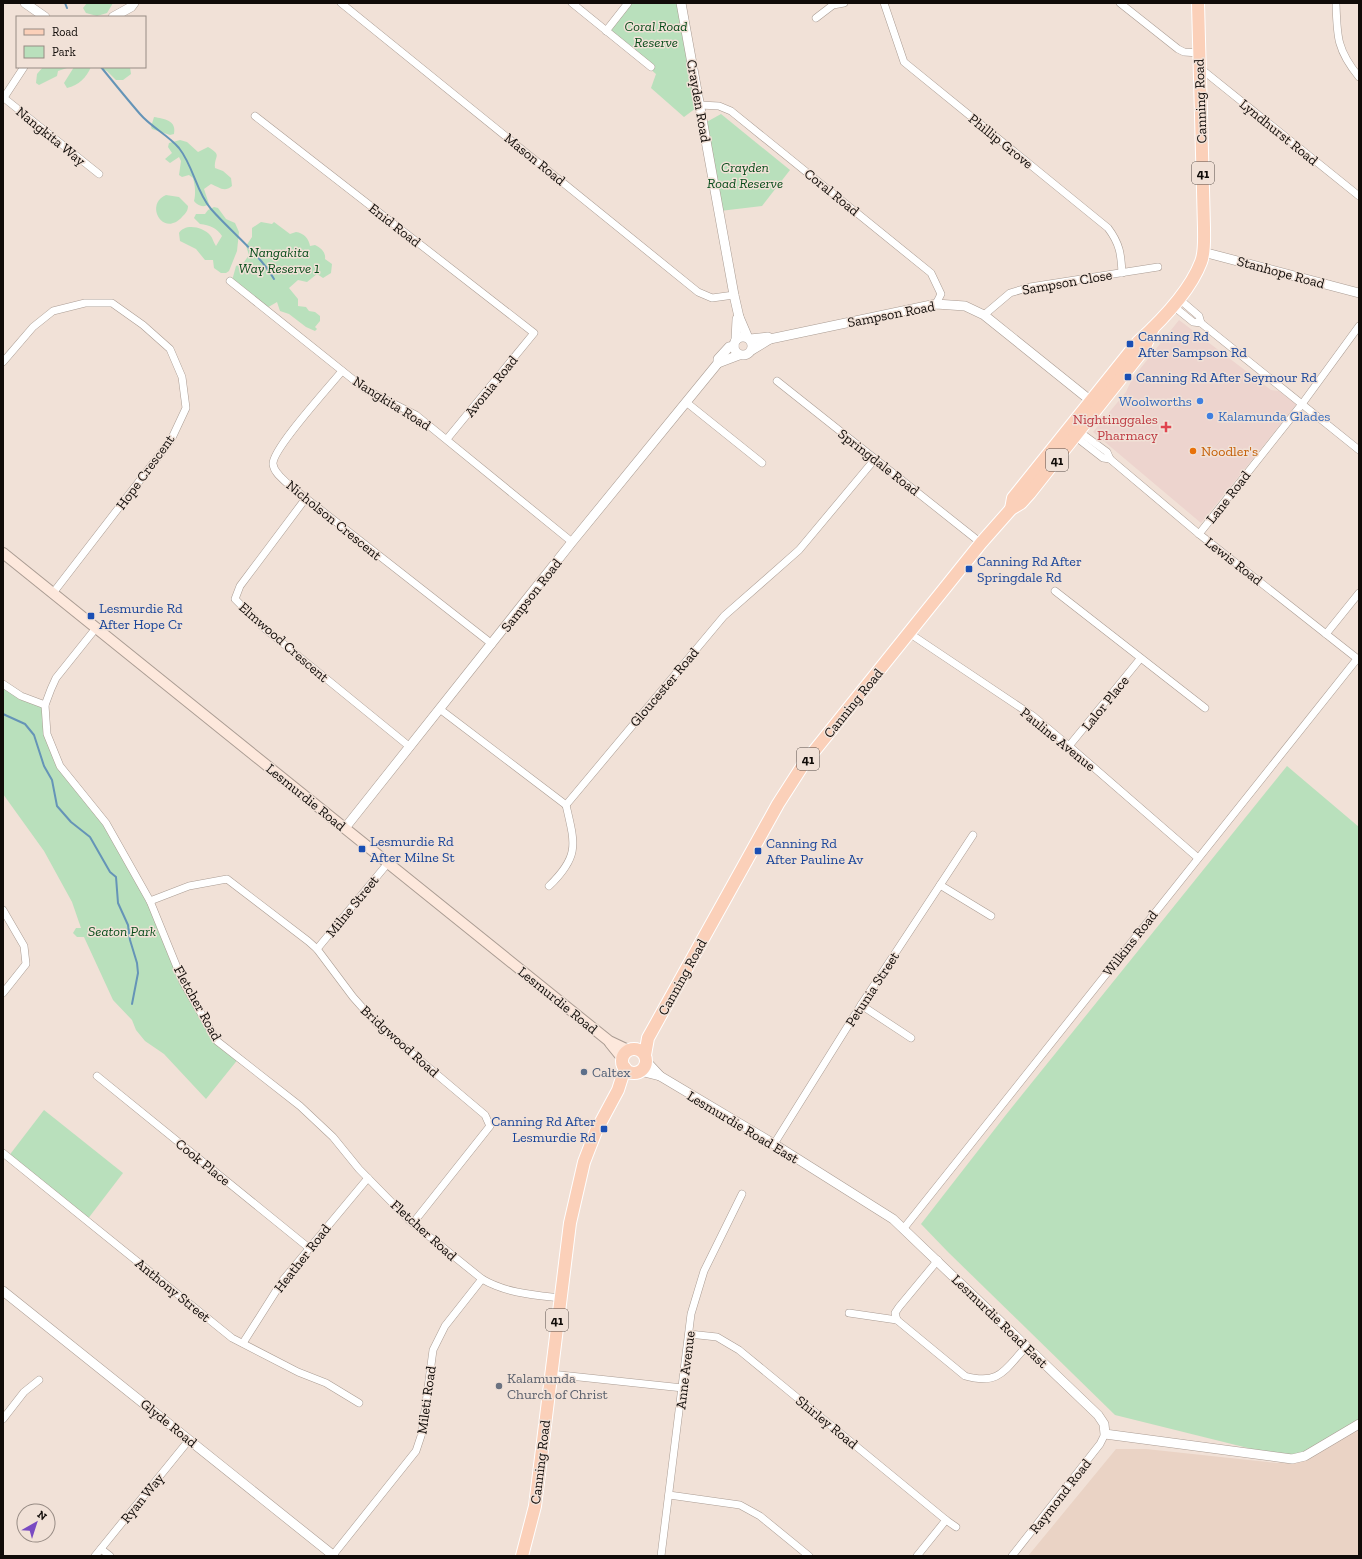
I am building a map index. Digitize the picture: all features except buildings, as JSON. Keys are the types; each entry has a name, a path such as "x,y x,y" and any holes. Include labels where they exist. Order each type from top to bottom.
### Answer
{"main road":[{"name":"Canning Road","path":"522,1556 535,1506 570,1223 579,1177 596,1131 789,786 803,765 981,543 1011,509 1014,498 1075,432 1138,342 1153,328 1196,273 1203,252 1204,196 1198,3"},
{"name":"Lesmurdie Road","path":"3,553 635,1061"}],"street":[{"path":"17,3 38,16"},
{"path":"25,3 39,16"},
{"path":"116,16 131,7 134,3"},
{"name":"Mason Road","path":"341,3 698,292 712,298 734,295"},
{"path":"572,3 651,67"},
{"path":"606,30 628,3"},
{"name":"Crayden Road","path":"681,3 734,295 739,317 749,339"},
{"path":"816,18 833,5 844,3"},
{"name":"Phillip Grove","path":"884,3 904,62 1108,228 1118,240 1122,258 1122,273"},
{"path":"1120,3 1178,49 1184,52 1199,53"},
{"path":"1336,3 1340,48 1345,59 1359,77"},
{"path":"3,98 23,68"},
{"name":"Lyndhurst Road","path":"1199,68 1359,196"},
{"name":"Nangkita Way","path":"3,98 99,174"},
{"name":"Coral Road","path":"700,105 719,106 731,111 931,273 942,294 936,304"},
{"name":"Enid Road","path":"255,116 534,332"},
{"name":"Stanhope Road","path":"1203,252 1359,293"},
{"name":"Sampson Close","path":"984,315 1010,293 1030,287 1158,267"},
{"name":"Nangkita Road","path":"230,281 365,389 416,415 572,542"},
{"path":"1175,301 1193,322 1201,323 1359,450"},
{"name":"Hope Crescent","path":"3,362 33,327 53,311 85,303 112,303 143,325 170,348 182,377 186,408 171,440 53,593"},
{"name":"Sampson Road","path":"752,350 770,339 936,304 965,306 984,315 1094,404"},
{"name":"Crayden Road","path":"735,343 737,319 739,317"},
{"name":"Lane Road","path":"1199,534 1302,404 1359,326"},
{"name":"Avonia Road","path":"447,439 534,332"},
{"path":"741,337 749,339 753,345 752,350 746,355 739,355 736,352 735,343 741,337"},
{"name":"Sampson Road","path":"749,339 768,337 770,339"},
{"name":"Sampson Road","path":"345,828 441,710 572,542 718,363 718,359 735,343"},
{"name":"Sampson Road","path":"718,363 739,355"},
{"name":"Nicholson Crescent","path":"342,371 280,446 273,462 274,470 289,485 492,644"},
{"name":"Springdale Road","path":"777,381 981,543"},
{"path":"686,402 762,463"},
{"name":"Lewis Road","path":"1075,432 1108,452 1110,459 1199,534 1358,660"},
{"name":"Gloucester Road","path":"566,805 724,616 798,550 875,459"},
{"name":"Elmwood Crescent","path":"306,498 240,586 235,599 264,628 410,747"},
{"path":"1055,592 1205,708"},
{"path":"1326,634 1359,593"},
{"name":"Fletcher Road","path":"96,628 56,678 45,705 47,734 60,766 106,823 150,900 183,982 217,1041 300,1106 333,1137 368,1178 413,1223 482,1279 507,1291 560,1298"},
{"name":"Pauline Avenue","path":"909,633 1033,716 1198,858"},
{"name":"Lalor Place","path":"1069,746 1140,659"},
{"name":"Wilkins Road","path":"904,1228 1198,858 1358,660"},
{"path":"3,684 21,696 45,705"},
{"path":"441,710 566,805 574,840 572,858 559,877 549,886"},
{"name":"Petunia Street","path":"774,1144 862,1005 973,835"},
{"name":"Milne Street","path":"317,949 388,862"},
{"name":"Bridgwood Road","path":"150,900 189,886 227,879 297,931 317,949 363,1010 382,1028 485,1115 490,1126 413,1223"},
{"path":"940,885 991,916"},
{"path":"3,910 24,946 26,964 3,993"},
{"path":"862,1005 911,1038"},
{"name":"Lesmurdie Road East","path":"635,1061 774,1144 904,1228 1101,1418 1105,1427 1105,1434"},
{"name":"Cook Place","path":"97,1076 309,1248"},
{"name":"Anthony Street","path":"3,1153 232,1338 298,1372 326,1383 359,1403"},
{"name":"Heather Road","path":"243,1343 283,1280 368,1178"},
{"name":"Anne Avenue","path":"661,1556 691,1314 704,1271 742,1194"},
{"path":"897,1320 895,1313 899,1306 938,1260"},
{"name":"Mileti Road","path":"334,1556 416,1451 422,1433 433,1350 445,1326 482,1279"},
{"name":"Glyde Road","path":"3,1291 334,1556"},
{"path":"849,1313 897,1320 965,1376 976,1379 986,1380 999,1375 1026,1347"},
{"name":"Shirley Road","path":"689,1334 717,1337 739,1350 956,1527"},
{"path":"552,1374 683,1388"},
{"path":"3,1419 24,1392 39,1380"},
{"path":"1105,1434 1292,1459 1305,1456 1359,1424"},
{"name":"Raymond Road","path":"1012,1556 1100,1444 1105,1434"},
{"name":"Ryan Way","path":"95,1556 189,1440"},
{"path":"669,1494 740,1505 760,1516 809,1556"},
{"path":"917,1556 946,1520"},
{"path":"102,1549 110,1556"}],"shaded area":[{"path":"1179,320 1271,390 1279,391 1297,404 1201,523 1093,432 1126,392 1132,379"},
{"path":"1359,1428 1359,1556 1028,1556 1116,1449 1146,1449 1276,1463 1302,1461"}],"green space":[{"path":"87,3 113,3 107,13 97,16 86,13 83,8"},
{"name":"Coral Road Reserve","path":"628,3 681,3 700,105 684,117 651,88 656,74 606,31"},
{"path":"42,68 67,68 58,71 57,76 39,85 36,83 37,74"},
{"path":"73,68 90,68 82,80 75,85 67,88 64,83"},
{"path":"100,68 130,68 131,74 123,80 116,80 107,71"},
{"name":"Crayden Road Reserve","path":"721,114 790,170 762,206 720,211 703,124"},
{"path":"154,117 172,123 174,126 174,134 170,135 152,129 151,127"},
{"path":"180,140 187,142 198,152 208,147 213,150 217,154 215,168 223,171 231,178 232,186 229,188 222,189 211,184 204,189 209,204 205,206 201,206 194,201 195,190 193,178 189,175 182,177 179,175 181,161 179,157 170,163 165,159 172,153 168,147 169,143"},
{"path":"166,195 179,197 188,206 182,217 175,222 168,224 163,222 156,211 160,199"},
{"path":"214,207 218,208 226,219 235,223 239,232 237,251 229,271 226,273 221,273 214,268 213,260 205,260 196,249 180,241 179,233 182,230 185,228 194,227 207,232 211,236 216,246 222,236 220,233 213,227 200,224 194,218 196,214 205,214 208,210"},
{"name":"Nangakita Way Reserve 1","path":"261,222 272,224 274,222 290,234 296,232 304,235 309,241 310,246 315,245 321,249 325,254 325,259 332,264 331,273 323,278 317,274 307,282 298,280 289,288 298,299 298,306 306,307 309,311 315,312 320,316 320,321 315,327 317,329 315,331 306,327 289,314 280,311 277,302 265,309 230,281 233,277 236,266 244,262 249,255 246,246 252,237 252,228"},
{"name":"Seaton Park","path":"3,684 45,705 47,734 60,766 106,823 150,901 183,982 217,1041 239,1058 206,1099 164,1054 145,1041 136,1030 132,1020 113,1000 84,937 77,937 73,933 76,928 81,928 72,902 44,851 3,794"},
{"path":"1287,766 1359,827 1359,1420 1292,1459 1115,1415 921,1224 1005,1116"},
{"path":"44,1110 123,1173 87,1220 8,1157"}],"waterway":[{"path":"65,3 67,8"},
{"path":"102,68 144,119 179,148 188,163 202,195 211,209 260,260 274,279"},
{"path":"3,714 25,724 34,735 44,766 52,780 57,806 71,822 90,837 110,872 116,877 118,903 128,925 130,940 137,963 138,973 132,1004"}],"place":[{"name":"Canning Rd After Sampson Rd","path":"1130,344"},
{"name":"Canning Rd After Seymour Rd","path":"1128,377"},
{"name":"Woolworths","path":"1200,401"},
{"name":"Kalamunda Glades","path":"1210,416"},
{"name":"Nightinggales Pharmacy","path":"1166,427"},
{"name":"Noodler's","path":"1193,451"},
{"name":"Canning Rd After Springdale Rd","path":"969,569"},
{"name":"Lesmurdie Rd After Hope Cr","path":"91,616"},
{"name":"Lesmurdie Rd After Milne St","path":"362,849"},
{"name":"Canning Rd After Pauline Av","path":"758,851"},
{"name":"Caltex","path":"584,1072"},
{"name":"Canning Rd After Lesmurdie Rd","path":"604,1129"},
{"name":"Kalamunda Church of Christ","path":"499,1386"}]}
